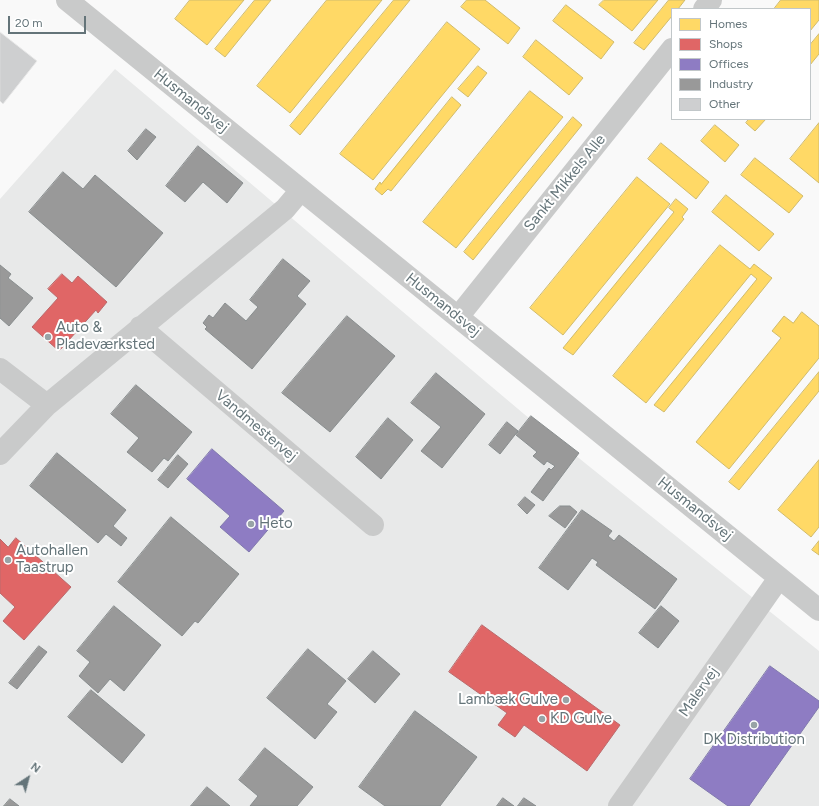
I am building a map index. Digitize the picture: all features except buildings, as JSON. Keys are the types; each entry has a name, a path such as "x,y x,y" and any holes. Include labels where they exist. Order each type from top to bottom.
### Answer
{"street":[{"name":"Husmandsvej","path":"67,0 819,610"},
{"path":"705,8 712,0"},
{"name":"Sankt Mikkels Alle","path":"458,317 671,50"},
{"path":"0,454 47,406 140,327 285,209 301,190"},
{"name":"Vandmestervej","path":"140,327 372,525"},
{"path":"0,369 47,406"},
{"name":"Malervej","path":"619,806 779,578"}],"shaded area":[{"path":"115,69 524,414 819,651 819,806 0,806 0,199"}],"place":[{"name":"Auto & Pladeværksted","path":"48,337"},
{"name":"Heto","path":"251,524"},
{"name":"Autohallen Taastrup","path":"8,560"},
{"name":"Lambæk Gulve","path":"566,700"},
{"name":"KD Gulve","path":"542,719"},
{"name":"DK Distribution","path":"754,725"}]}
